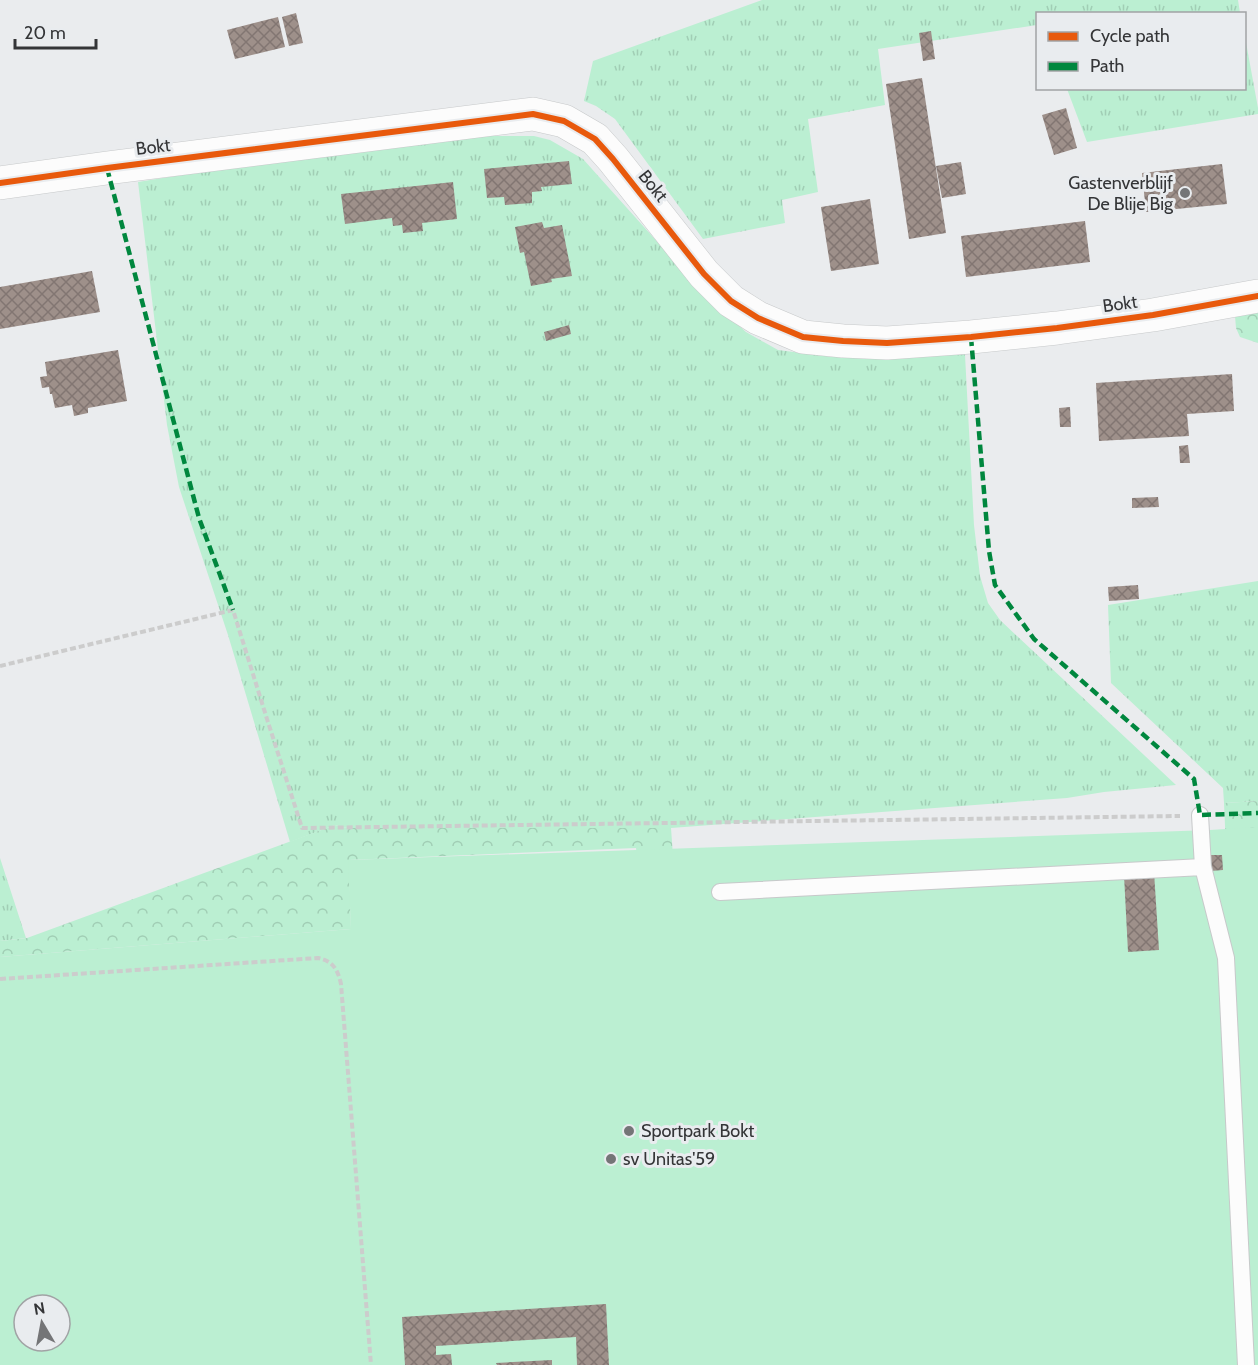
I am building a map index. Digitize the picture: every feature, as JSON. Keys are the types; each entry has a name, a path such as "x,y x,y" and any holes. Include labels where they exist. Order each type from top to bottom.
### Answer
{"street":[{"name":"Bokt","path":"0,183 533,114 564,121 595,139 704,274 731,301 758,318 803,337 887,343 971,337 1153,315 1258,296"}],"lane":[{"path":"1200,815 1203,867 1226,958 1246,1365"},
{"path":"720,892 1203,867"}],"path":[{"path":"0,666 233,610 302,828 1200,815"},
{"path":"0,979 318,958 334,966 341,984 371,1365"}],"green space":[{"path":"762,0 1238,0 1240,12 1036,12 1036,25 878,49 885,105 808,119 818,192 782,200 785,223 703,239 615,119 584,101 593,61"},
{"path":"1246,42 1258,114 1087,142 1067,90 1246,90"},
{"path":"481,136 534,136 550,140 583,159 705,295 746,332 778,350 833,357 879,357 961,349 965,355 974,525 980,576 988,603 1000,620 1176,785 1067,798 671,828 347,828 335,825 290,842 228,635 179,487 167,425 138,182"},
{"path":"1258,312 1258,343 1240,337 1236,328 1235,316"},
{"path":"1258,581 1258,801 1224,803 1223,788 1111,683 1108,605"},
{"path":"1258,801 1258,848 1226,849 1224,803"},
{"path":"335,825 347,828 671,828 682,981 658,1007 636,848 349,860 351,929 0,957 0,941 27,938"},
{"name":"Sportpark Bokt","path":"1258,827 1258,1365 0,1365 0,957 351,929 348,860"},
{"path":"0,858 26,938 0,941"}],"building":[{"path":"296,13 303,43 289,46 282,17"},
{"path":"278,17 285,47 235,59 227,30"},
{"path":"931,31 935,59 923,61 919,33"},
{"path":"922,78 946,233 909,239 886,84"},
{"path":"1066,108 1077,148 1054,155 1042,115"},
{"path":"569,161 572,184 541,187 542,191 532,192 532,203 505,205 504,197 487,198 484,169"},
{"path":"961,162 966,194 942,198 936,166"},
{"name":"Gastenverblijf De Blije Big","path":"1222,164 1227,204 1146,212 1142,173"},
{"path":"453,182 457,219 422,223 423,231 403,233 402,225 393,226 392,218 345,224 341,194"},
{"path":"870,199 879,264 831,271 821,207"},
{"path":"1085,221 1090,262 966,277 961,236"},
{"path":"542,222 544,228 562,225 572,276 551,279 552,282 531,286 524,252 520,253 515,227"},
{"path":"92,271 100,312 0,329 0,287"},
{"path":"569,325 571,334 546,341 544,332"},
{"path":"118,350 127,401 88,408 88,413 74,416 72,405 55,408 49,387 42,388 40,377 47,376 45,362"},
{"path":"1232,374 1234,411 1187,414 1189,436 1099,441 1096,383"},
{"path":"1070,407 1071,427 1060,427 1059,408"},
{"path":"1188,445 1190,463 1180,463 1179,446"},
{"path":"1158,497 1159,507 1132,508 1132,498"},
{"path":"1138,585 1139,599 1109,601 1108,587"},
{"path":"1210,855 1222,855 1223,870 1211,871"},
{"path":"1154,872 1159,950 1128,952 1124,875"},
{"path":"606,1304 609,1365 577,1365 576,1337 436,1346 436,1355 451,1354 452,1365 405,1365 402,1317"},
{"path":"552,1360 552,1365 497,1365 496,1363"}],"marked path":[{"path":"107,168 199,518 233,610"},
{"path":"971,337 989,551 995,585 1034,639 1194,779 1200,815 1258,813"}],"cycle path":[{"path":"0,183 533,114 564,121 595,139 704,274 731,301 758,318 803,337 887,343 971,337 1153,315 1258,296"}],"place":[{"name":"Gastenverblijf De Blije Big","path":"1185,193"},
{"name":"Sportpark Bokt","path":"629,1131"},
{"name":"sv Unitas'59","path":"611,1159"}]}
